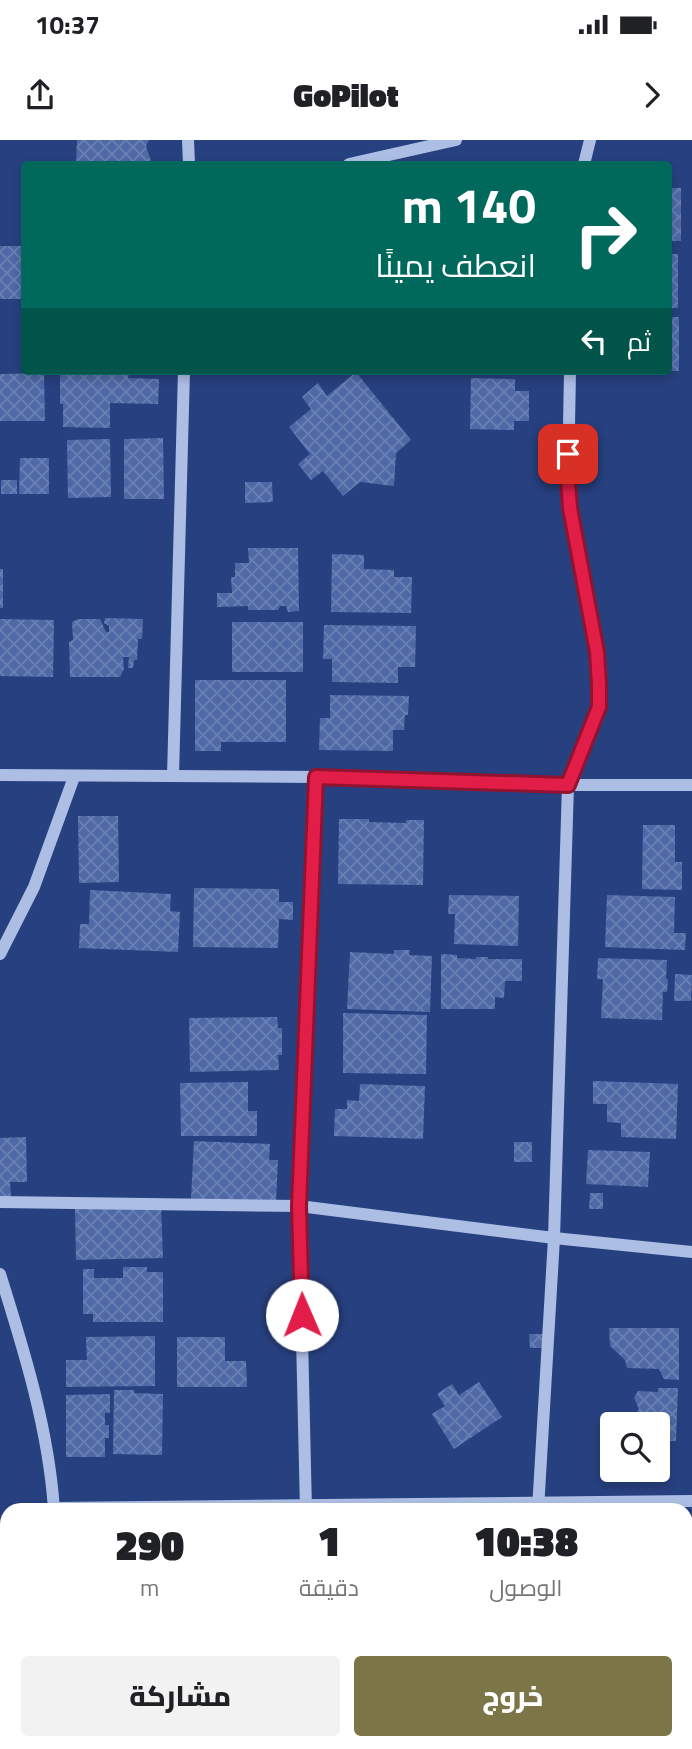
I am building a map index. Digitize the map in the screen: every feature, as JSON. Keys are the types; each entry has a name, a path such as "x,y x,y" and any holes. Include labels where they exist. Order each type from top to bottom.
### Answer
{"street":[{"path":"188,140 188,161"},
{"path":"362,161 456,140"},
{"path":"585,161 590,140"},
{"path":"173,776 184,375"},
{"path":"539,1503 554,1238 568,785 599,707 597,652 570,508 570,375"},
{"path":"0,775 316,777 568,785 692,785"},
{"path":"0,954 34,887 74,777"},
{"path":"306,1503 299,1206 316,777"},
{"path":"0,1202 299,1206 554,1238 692,1252"},
{"path":"0,1274 40,1414 53,1503"},
{"path":"661,1503 692,1502"}],"building":[{"path":"77,140 149,140 146,146 151,161 76,161"},
{"path":"672,188 681,188 681,241 672,241"},
{"path":"0,246 21,246 21,299 0,299"},
{"path":"672,254 678,254 678,308 672,308"},
{"path":"672,317 679,317 679,371 672,371"},
{"path":"0,374 44,375 45,421 0,421"},
{"path":"60,375 128,375 128,378 159,379 158,404 110,403 110,428 63,427 63,404 60,404"},
{"path":"352,375 358,375 411,440 396,453 394,486 360,482 343,496 323,471 311,480 298,464 310,454 289,427 311,409 302,397 318,383 327,396"},
{"path":"471,378 515,379 515,391 529,391 529,421 514,421 514,430 470,429"},
{"path":"163,438 164,499 124,499 124,439"},
{"path":"110,439 111,497 68,498 67,440"},
{"path":"20,458 49,458 49,494 19,494"},
{"path":"1,480 17,480 17,494 1,494"},
{"path":"245,482 272,482 273,502 245,503"},
{"path":"248,548 298,548 299,611 288,612 286,606 280,606 278,610 248,610 248,606 217,607 217,593 232,593 231,577 235,577 235,563 249,563"},
{"path":"332,554 364,555 364,569 394,570 394,577 412,577 411,613 331,612"},
{"path":"0,569 3,569 3,608 0,608"},
{"path":"105,618 143,619 142,639 138,639 137,660 134,660 133,668 128,668 129,657 123,657 124,669 120,677 70,677 69,642 73,640 72,622 78,619 100,619 106,632 109,632 109,626 104,623"},
{"path":"0,619 54,620 53,677 0,676"},
{"path":"232,622 303,622 303,672 232,672"},
{"path":"324,625 416,626 415,667 398,667 398,683 332,682 332,659 323,659"},
{"path":"195,680 286,680 286,742 221,742 221,751 195,751"},
{"path":"330,695 409,696 404,730 393,730 393,751 319,750 320,718 330,718"},
{"path":"78,816 118,816 119,882 79,883"},
{"path":"339,819 406,823 406,820 424,820 423,885 338,884"},
{"path":"643,825 675,825 675,862 682,862 682,890 642,889"},
{"path":"194,888 279,889 279,902 293,902 293,920 279,919 278,948 193,947"},
{"path":"90,890 171,894 170,911 180,912 178,952 79,948 80,924 89,924"},
{"path":"449,895 519,896 518,946 454,944 455,914 448,914"},
{"path":"607,895 675,897 674,933 686,933 685,950 605,947"},
{"path":"394,950 410,950 409,955 432,956 430,1012 347,1009 350,952 394,954"},
{"path":"441,954 457,955 457,958 522,959 522,981 505,981 504,998 495,997 495,1009 441,1009"},
{"path":"598,958 667,960 667,992 663,992 662,1020 601,1018 603,979 597,979"},
{"path":"675,974 692,975 691,1001 674,1001"},
{"path":"343,1013 427,1015 426,1074 343,1073"},
{"path":"277,1017 278,1028 282,1028 279,1070 190,1072 189,1018"},
{"path":"593,1081 678,1084 676,1139 621,1137 621,1123 607,1122 607,1104 593,1104"},
{"path":"248,1082 248,1111 257,1111 257,1136 181,1136 180,1083"},
{"path":"360,1084 425,1086 423,1139 334,1136 335,1109 347,1109 347,1100 359,1101"},
{"path":"26,1137 27,1182 10,1182 11,1198 0,1198 0,1138"},
{"path":"194,1141 270,1144 269,1160 278,1160 276,1202 191,1199"},
{"path":"514,1142 532,1142 532,1162 514,1162"},
{"path":"588,1150 650,1152 648,1187 586,1184"},
{"path":"590,1193 603,1193 603,1209 589,1209"},
{"path":"161,1205 163,1258 76,1260 75,1207"},
{"path":"123,1267 147,1267 147,1272 163,1272 163,1322 93,1322 93,1314 83,1314 83,1269 94,1269 94,1278 123,1278"},
{"path":"609,1328 679,1328 679,1380 664,1379 659,1369 627,1368 625,1360 610,1346"},
{"path":"529,1334 543,1334 544,1348 530,1348"},
{"path":"155,1336 155,1386 66,1387 66,1360 87,1360 86,1337"},
{"path":"177,1337 225,1337 225,1361 246,1361 247,1387 177,1387"},
{"path":"479,1382 502,1417 454,1449 432,1414 445,1406 437,1394 452,1384 459,1395"},
{"path":"658,1388 678,1388 676,1441 670,1441 670,1412 637,1412 639,1409 634,1398 638,1391 658,1392"},
{"path":"114,1390 163,1394 162,1455 113,1454"},
{"path":"110,1394 110,1413 105,1413 109,1438 105,1438 105,1457 66,1457 66,1395"}],"route":[{"path":"302,1315 299,1206 316,777 568,785 599,707 597,652 570,508 568,454"}]}
